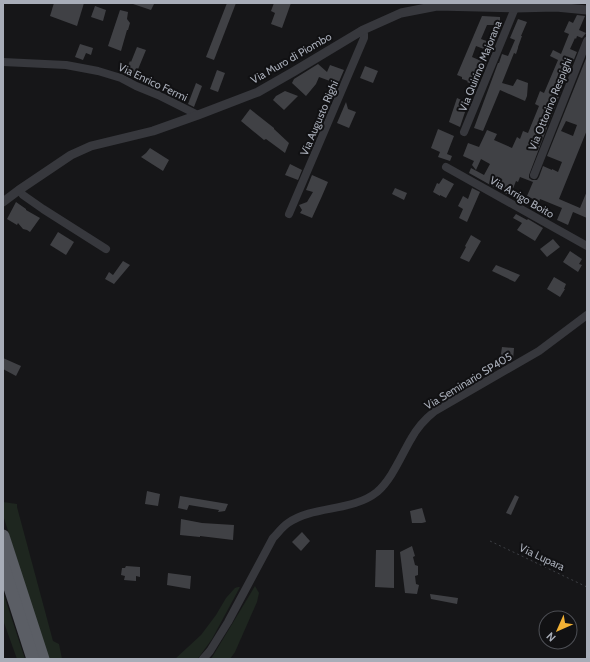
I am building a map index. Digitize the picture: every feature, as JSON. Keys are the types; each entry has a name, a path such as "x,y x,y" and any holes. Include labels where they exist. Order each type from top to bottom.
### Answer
{"highway":[{"path":"3,536 43,659"},
{"path":"3,566 33,659"}],"street":[{"name":"Via Muro di Piombo","path":"3,202 71,155 91,146 153,131 198,116 258,92 361,31 400,13 437,6 515,8 556,7 587,10"},
{"name":"Via Quirino Majorana","path":"464,132 515,8"},
{"name":"Via Augusto Righi","path":"289,214 364,38 364,34 361,31"},
{"name":"Via Ottorino Respighi","path":"534,175 587,41"},
{"name":"Via Enrico Fermi","path":"3,62 66,65 98,71 121,78 136,86 158,94 198,116"},
{"name":"Via Arrigo Boito","path":"446,167 587,246"},
{"path":"19,190 33,202 106,249"},
{"name":"Via Seminario SP405","path":"203,659 228,622 273,538 289,522 309,514 357,503 377,492 390,476 412,437 424,420 435,412 539,351 587,315"}],"path":[{"name":"Via Lupara","path":"490,541 587,587"}],"shaded area":[{"path":"3,502 17,504 53,641 59,644 62,659 48,659 3,515"},
{"path":"255,586 259,593 257,602 235,652 230,659 211,659"},
{"path":"240,587 212,639 199,657 197,659 175,659 201,635 216,615 226,598 235,588"},
{"path":"3,592 25,659 17,659 3,620"}],"building":[{"path":"54,3 84,3 77,26 50,16"},
{"path":"133,3 150,3 154,4 151,10"},
{"path":"227,3 236,3 214,60 206,57"},
{"path":"274,3 291,3 282,28 271,24 275,13 271,11"},
{"path":"95,6 106,10 103,21 91,17"},
{"path":"120,10 128,12 127,19 130,23 121,51 108,46"},
{"path":"577,15 585,16 579,30 586,33 582,38 577,36 576,39 575,38 570,49 577,52 566,79 560,76 555,88 561,91 529,175 529,178 532,180 537,180 543,166 558,172 562,162 547,156 587,56 587,130 559,199 580,208 587,191 587,218 573,212 568,225 557,220 562,208 540,199 539,202 527,196 533,182 520,177 518,182 516,181 510,196 469,173 471,168 484,175 490,164 481,159 476,170 472,165 474,161 463,156 468,143 479,147 487,130 497,134 494,140 512,148 517,137 520,139 523,131 528,133 539,106 535,104 540,91 544,93 558,60 550,56 553,50 561,54 569,34 564,32 569,21 573,23","holes":["566,121 577,125 573,136 561,131"]},
{"path":"482,16 500,17 500,25 487,25 481,39 492,43 489,51 476,46 472,57 486,63 478,82 476,81 474,85 457,75"},
{"path":"518,19 527,22 516,54 514,53 502,83 513,86 517,79 528,83 525,101 500,90 483,131 474,128 502,54 508,56 515,40 510,38"},
{"path":"80,44 93,48 91,55 86,53 83,60 75,57"},
{"path":"137,47 146,50 134,79 124,74"},
{"path":"318,64 327,72 330,65 344,70 338,84 319,77 316,84 306,96 292,83 294,79"},
{"path":"365,66 378,71 373,83 360,78"},
{"path":"217,70 225,73 218,92 210,89"},
{"path":"196,83 202,86 194,107 188,104"},
{"path":"285,91 298,96 284,110 273,100 276,96"},
{"path":"457,98 468,103 460,127 449,122"},
{"path":"346,102 348,109 356,112 349,128 337,123"},
{"path":"250,109 274,128 289,143 285,153 266,139 264,140 241,121"},
{"path":"438,129 454,136 447,154 452,156 450,161 438,157 440,152 431,148"},
{"path":"150,148 169,160 163,171 141,157"},
{"path":"290,164 302,170 298,180 285,175"},
{"path":"312,175 328,182 312,218 300,213 302,210 299,205 307,202 313,192 306,190"},
{"path":"443,178 454,184 446,198 433,192 437,183 439,184"},
{"path":"395,188 407,193 404,200 392,194"},
{"path":"472,188 480,192 467,222 459,218 463,209 458,206 463,196 468,199"},
{"path":"16,202 40,218 30,232 23,229 18,223 17,225 7,219"},
{"path":"516,214 543,228 535,241 517,230 522,223 513,218"},
{"path":"58,232 74,242 66,255 50,245"},
{"path":"471,235 481,241 469,262 460,258"},
{"path":"553,239 560,247 547,257 540,249"},
{"path":"570,251 582,259 579,264 582,265 578,272 563,262"},
{"path":"123,261 130,265 114,284 105,279 109,272 113,275"},
{"path":"496,265 520,275 515,282 492,271"},
{"path":"554,277 566,284 560,297 547,289"},
{"path":"502,347 514,348 513,360 500,360"},
{"path":"3,358 21,366 16,376 3,369"},
{"path":"147,491 160,494 158,506 145,504"},
{"path":"515,495 519,497 511,515 506,513"},
{"path":"180,496 228,504 225,511 218,512 219,510 189,505 187,510 178,508"},
{"path":"422,508 426,522 412,523 410,511"},
{"path":"181,519 202,523 234,525 233,540 180,535"},
{"path":"302,532 310,541 301,551 292,542"},
{"path":"412,546 415,556 413,557 415,565 418,566 418,575 415,576 416,584 419,585 417,594 405,593 400,552"},
{"path":"376,550 394,550 394,588 375,587"},
{"path":"126,566 140,567 140,577 136,576 136,581 124,580 125,576 121,575 122,568 125,568"},
{"path":"168,573 191,576 190,589 167,585"},
{"path":"430,594 458,598 457,604 431,599"}]}
